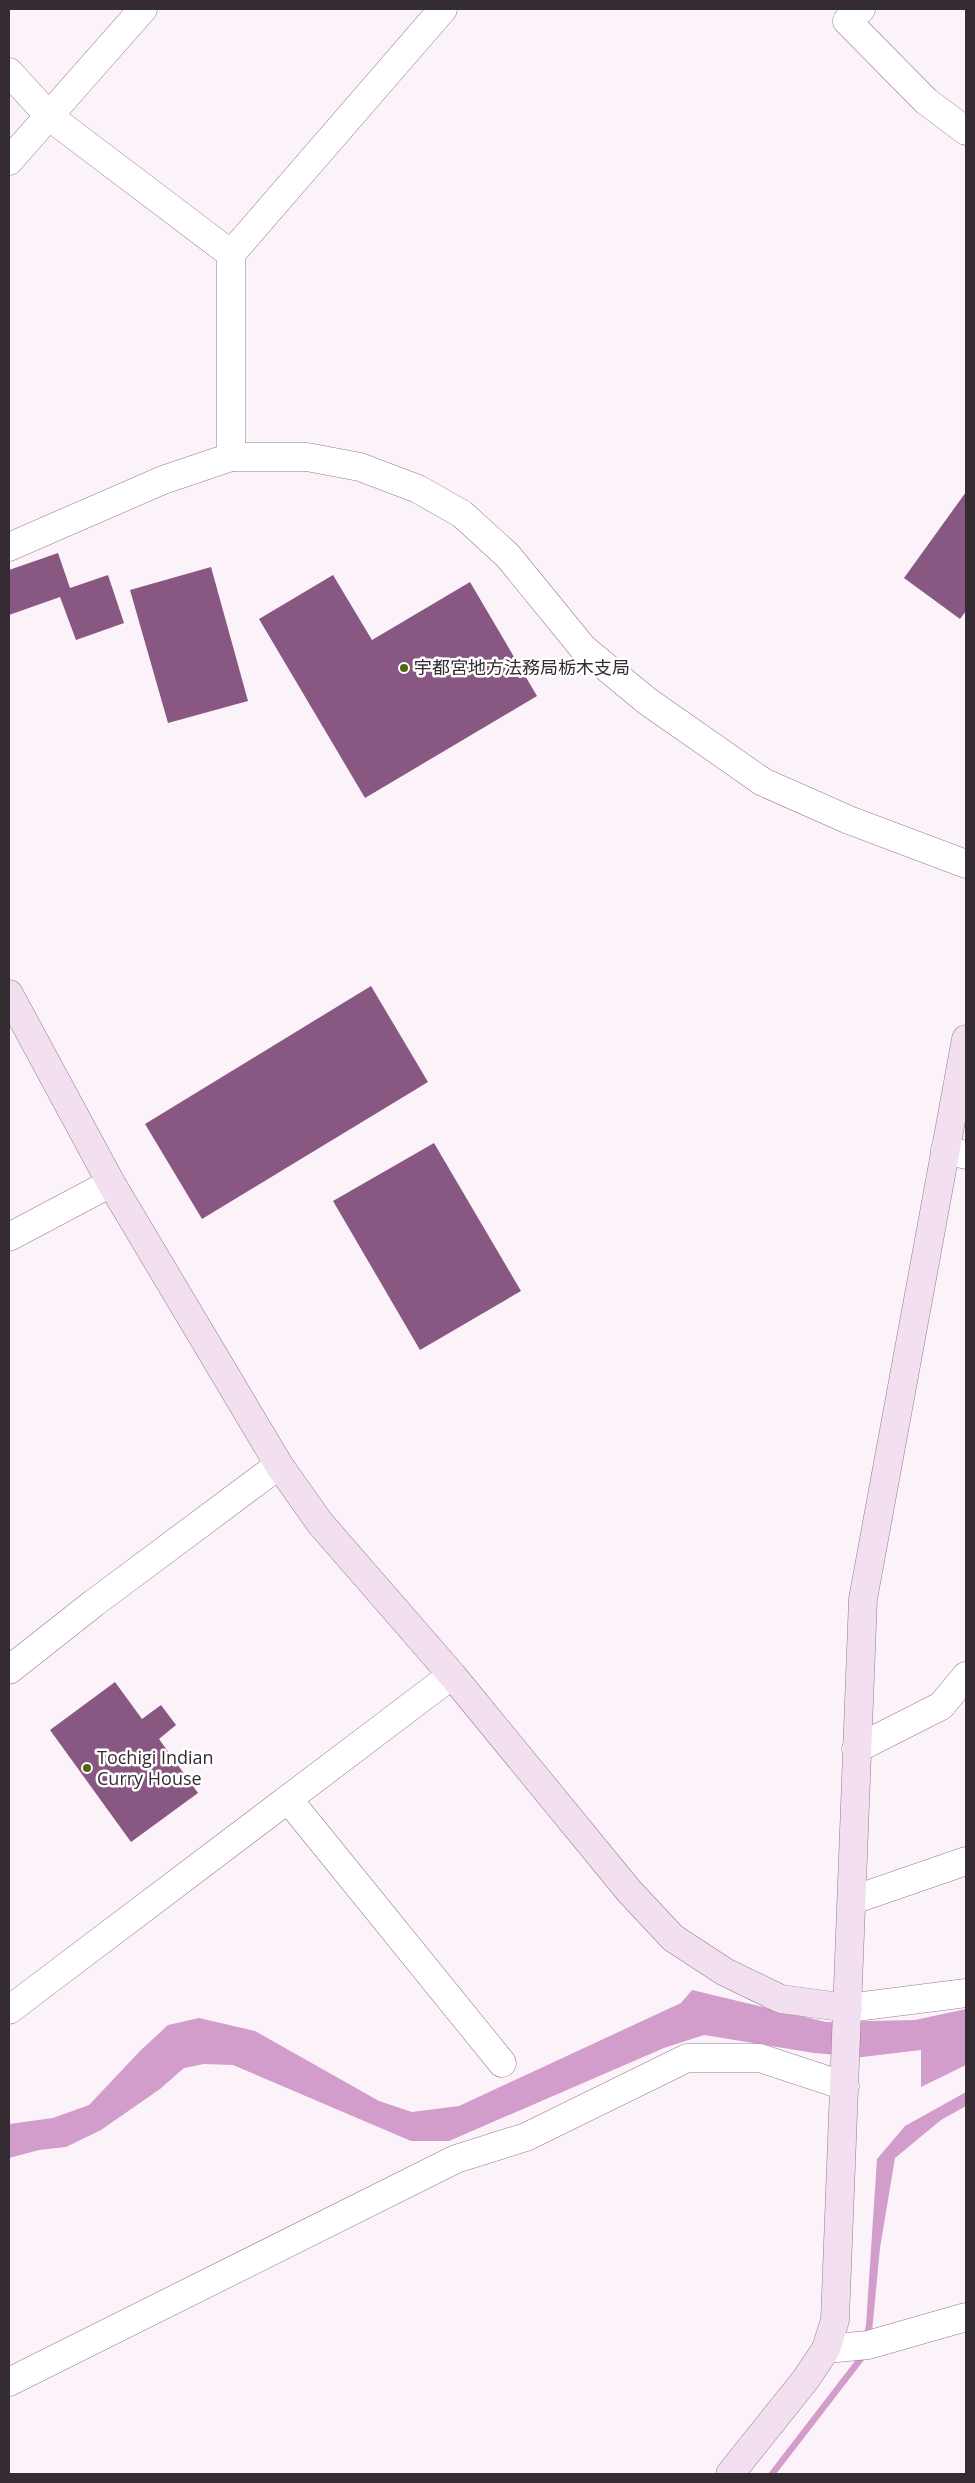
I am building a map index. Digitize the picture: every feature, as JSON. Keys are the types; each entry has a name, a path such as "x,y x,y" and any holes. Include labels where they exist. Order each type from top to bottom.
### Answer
{"street":[{"path":"9,162 143,9"},
{"path":"231,457 231,254 443,9"},
{"path":"860,9 847,21 926,101 966,131"},
{"path":"9,72 50,117 231,254"},
{"path":"9,547 163,480 231,457 307,457 360,467 418,489 462,514 508,556 583,648 647,701 763,782 849,820 966,864"},
{"path":"9,994 111,1183 280,1465 320,1522 452,1675 628,1891 673,1938 725,1972 781,1999 848,2008 966,1993"},
{"path":"730,2474 806,2379 826,2349 835,2320 853,1900 856,1749 863,1599 956,1153 966,1039"},
{"path":"9,1237 111,1183"},
{"path":"9,1670 280,1465"},
{"path":"9,2010 452,1675"},
{"path":"856,1749 941,1706 966,1676"},
{"path":"288,1799 502,2062"},
{"path":"853,1900 966,1861"},
{"path":"9,2382 456,2159 526,2137 687,2058 760,2058 845,2086"},
{"path":"826,2349 868,2345 966,2317"}],"shaded area":[{"path":"692,1990 826,2022 915,2020 966,2009 966,2065 921,2087 921,2050 862,2057 814,2053 704,2035 664,2048 449,2141 411,2141 233,2065 204,2064 184,2068 160,2089 101,2130 66,2147 39,2150 9,2158 9,2124 53,2118 89,2105 140,2051 168,2025 199,2018 255,2031 379,2101 412,2112 459,2106 681,2003"},
{"path":"966,2092 966,2106 941,2120 895,2158 880,2248 872,2332 864,2360 776,2474 768,2474 858,2357 866,2325 877,2159 905,2126"}],"building":[{"path":"966,492 966,611 960,619 904,578"},
{"path":"58,553 70,588 108,575 124,623 76,640 60,597 9,615 9,570"},
{"path":"211,567 248,701 168,723 130,590"},
{"name":"宇都宮地方法務局栃木支局","path":"333,575 372,640 470,582 537,696 365,798 259,619"},
{"path":"371,986 428,1082 202,1219 145,1124"},
{"path":"434,1143 521,1291 420,1350 333,1201"},
{"path":"115,1682 142,1719 161,1705 176,1725 159,1739 198,1793 131,1842 50,1730"}],"place":[{"name":"宇都宮地方法務局栃木支局","path":"404,668"},
{"name":"Tochigi Indian Curry House","path":"87,1768"}]}
